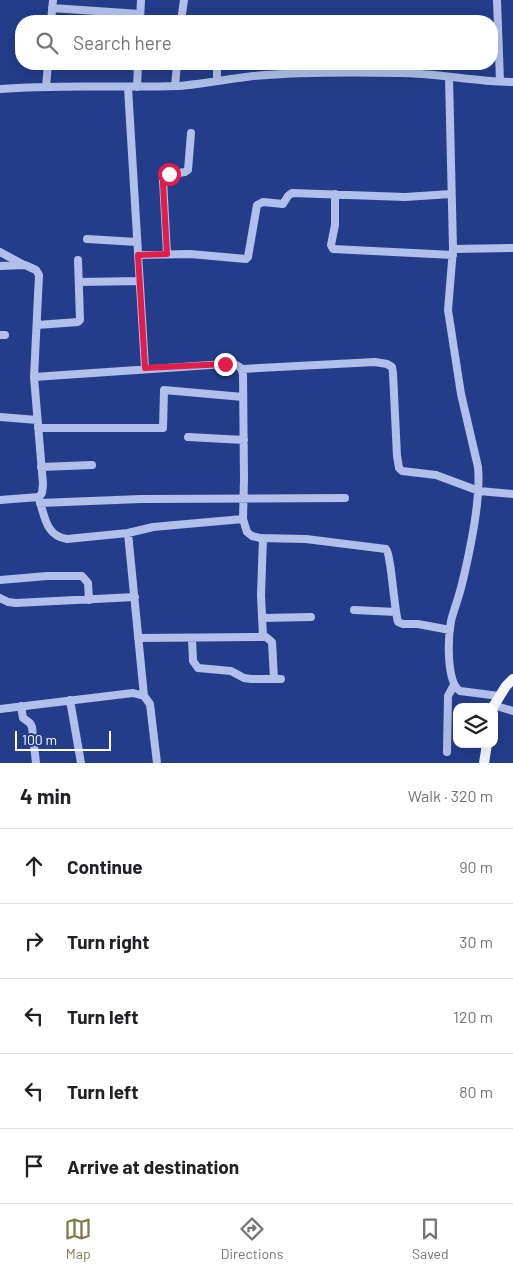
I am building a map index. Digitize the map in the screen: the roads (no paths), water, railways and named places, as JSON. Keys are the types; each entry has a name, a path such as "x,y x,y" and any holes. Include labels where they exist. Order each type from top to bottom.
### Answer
{"main road":[{"path":"495,703 513,679"},
{"path":"484,763 486,748"}],"street":[{"path":"140,15 141,0"},
{"path":"182,15 184,0"},
{"path":"497,0 498,15"},
{"path":"53,4 121,15"},
{"path":"498,27 500,81"},
{"path":"46,87 47,70"},
{"path":"137,87 138,70"},
{"path":"175,86 176,70"},
{"path":"217,81 218,70"},
{"path":"0,90 46,87 128,88 175,86 253,76 297,74 424,73 513,82"},
{"path":"449,77 453,252 448,310 462,400 478,467 479,491 467,560 450,630 450,665 454,685 460,691 499,696"},
{"path":"128,88 145,368"},
{"path":"167,254 163,179 166,175 188,170 191,133"},
{"path":"138,255 167,254 246,259 255,209 259,203 283,204 292,193 405,197 451,194"},
{"path":"335,194 335,225 330,245 333,249 453,252 513,248"},
{"path":"87,239 137,242"},
{"path":"0,252 36,270 39,275 34,377 42,484 40,500 49,529 58,538 67,539 128,533 153,527 243,519"},
{"path":"36,325 80,321 78,260"},
{"path":"0,266 25,265"},
{"path":"79,282 139,281"},
{"path":"34,377 225,364 234,364 242,370 355,362 387,364 392,367 394,372 399,468 402,471 436,476 479,491 513,494"},
{"path":"242,370 244,440 243,519 247,532 252,536 263,538 306,539 386,549 389,554 396,612 400,624 418,624 450,630"},
{"path":"0,418 38,424 163,428 164,390 243,397"},
{"path":"188,437 244,440"},
{"path":"41,468 92,465"},
{"path":"0,500 345,498"},
{"path":"128,533 144,696 150,704 157,763"},
{"path":"263,538 261,595 264,637"},
{"path":"0,580 47,576 82,576 88,582 89,600"},
{"path":"0,598 16,603 135,597"},
{"path":"354,610 396,612"},
{"path":"262,618 311,617"},
{"path":"138,638 264,637 272,642 277,679 251,679 244,678 231,671 198,668 193,661 192,638"},
{"path":"448,752 448,696 454,685"},
{"path":"0,709 133,693 144,696"},
{"path":"70,700 81,763"},
{"path":"21,706 23,718 32,727 36,763"},
{"path":"498,707 513,711"}]}
